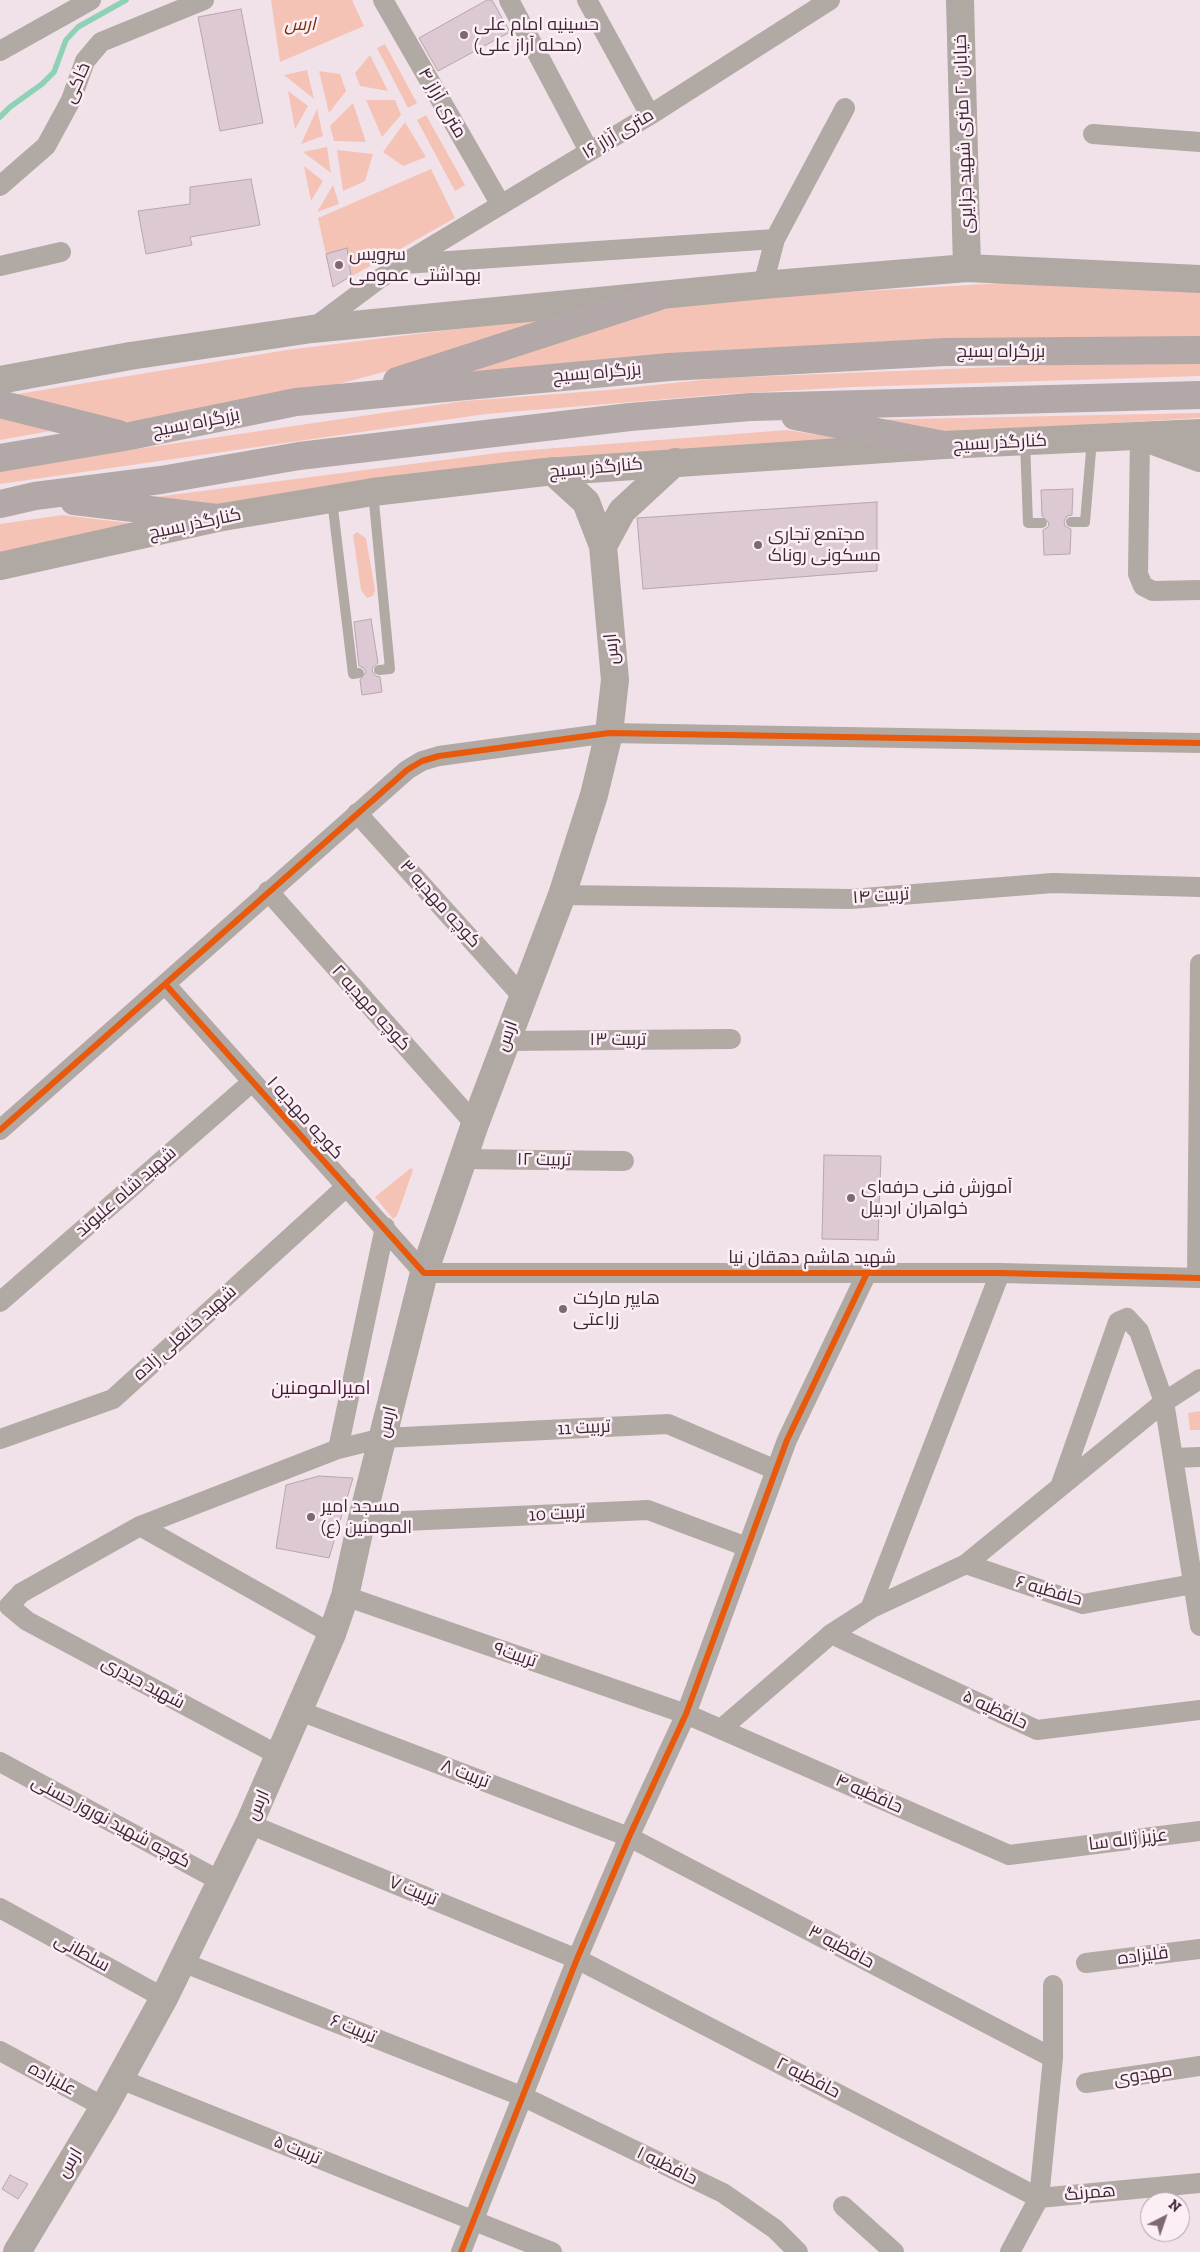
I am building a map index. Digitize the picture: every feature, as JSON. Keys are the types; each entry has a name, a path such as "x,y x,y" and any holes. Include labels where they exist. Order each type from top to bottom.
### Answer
{"highway":[{"path":"348,398 657,297"},
{"name":"بزرگراه بسیج","path":"0,458 130,436 296,402 669,366 945,352 1200,350"},
{"path":"0,504 36,496 161,480 299,456 395,443 750,406 1200,395"},
{"path":"0,404 130,436"},
{"path":"750,406 944,446"},
{"path":"36,496 217,518"}],"main road":[{"name":"خیابان ۲۰ متری شهید جزایری","path":"960,0 967,268"},
{"path":"0,380 130,356 312,329 657,297 763,285 967,268 1200,279"},
{"name":"کنارگذر بسیج","path":"0,566 217,518 373,492 552,471 1025,441 1200,433"},
{"path":"1140,436 1200,458"},
{"path":"603,546 622,510 675,462"},
{"name":"ارس","path":"17,2252 104,2107 164,1998 249,1824 332,1634 345,1596 361,1523 424,1273 475,1124 562,894 594,795 609,733 615,680 603,546 586,502 552,471"}],"street":[{"path":"0,51 91,0"},
{"name":"خاکی","path":"0,186 46,146 71,100 85,60 101,42 204,0"},
{"name":"۴ متری آراز","path":"382,0 501,205"},
{"path":"510,0 588,151"},
{"path":"588,0 650,115"},
{"name":"۱۶ متری آراز","path":"312,329 379,279 650,115 830,0"},
{"path":"763,285 775,240 845,108"},
{"path":"1093,134 1200,142"},
{"path":"404,264 775,240"},
{"path":"0,266 61,252"},
{"path":"1140,436 1138,574 1143,586 1153,591 1200,590"},
{"path":"0,1130 357,813 407,770 422,761 439,756 609,733 1200,743"},
{"name":"کوچه مهدیه ۳","path":"357,813 522,996"},
{"name":"تربیت ۱۴","path":"562,894 851,899 1053,883 1200,887"},
{"name":"کوچه مهدیه ۲","path":"268,891 475,1124"},
{"path":"1199,1278 1200,964"},
{"name":"کوچه مهدیه ۱","path":"165,984 385,1227 424,1273"},
{"name":"تربیت ۱۳","path":"506,1040 731,1039"},
{"name":"شهید شاه علیوند","path":"0,1302 252,1082"},
{"name":"تربیت ۱۲","path":"463,1159 624,1161"},
{"name":"شهید خانعلی زاده","path":"0,1439 113,1399 347,1186"},
{"path":"338,1449 385,1227"},
{"name":"شهید هاشم دهقان نیا","path":"424,1273 1000,1273 1199,1278"},
{"path":"461,2252 629,1837 686,1714 786,1440 867,1273"},
{"path":"870,1609 1000,1273"},
{"path":"1060,1487 1118,1322 1128,1318 1139,1331 1164,1402 1173,1458 1195,1560 1194,1584 1200,1626"},
{"path":"722,1729 830,1634 870,1609 966,1564 1164,1402 1200,1379"},
{"name":"تربیت 11","path":"5,1606 21,1593 140,1526 338,1449 383,1438 668,1424 776,1470"},
{"path":"1173,1458 1200,1457"},
{"name":"تربیت 10","path":"361,1523 648,1510 747,1548"},
{"path":"140,1526 332,1634"},
{"name":"حافظیه ۶","path":"966,1564 1083,1604 1194,1584"},
{"name":"تربیت۹","path":"345,1596 686,1714"},
{"name":"شهید حیدری","path":"5,1606 27,1621 280,1756"},
{"name":"حافظیه ۵","path":"830,1634 1037,1730 1200,1710"},
{"name":"تربیت ۸","path":"300,1711 629,1837"},
{"name":"حافظیه ۴","path":"686,1714 1008,1855 1055,1849"},
{"name":"کوچه شهید نوروز حسنی","path":"0,1762 222,1882"},
{"name":"تربیت ۷","path":"249,1824 578,1959"},
{"name":"عزیز ژاله سا","path":"1055,1849 1200,1831"},
{"name":"حافظیه ۳","path":"629,1837 1053,2058"},
{"name":"سلطانی","path":"0,1908 164,1998"},
{"name":"قلیزاده","path":"1086,1963 1200,1949"},
{"name":"حافظیه ۲","path":"578,1959 1039,2198"},
{"name":"تربیت ۶","path":"182,1962 524,2097"},
{"path":"1010,2252 1039,2198 1053,2058 1053,1985"},
{"name":"علیزاده","path":"0,2051 104,2107"},
{"name":"مهدوی","path":"1086,2083 1200,2066"},
{"name":"تربیت ۵","path":"120,2079 552,2252"},
{"name":"حافظیه ۱","path":"524,2097 722,2193 775,2229 798,2252"},
{"name":"همرنگ","path":"1039,2198 1200,2183"},
{"path":"843,2206 894,2252"}],"lane":[{"path":"1071,522 1085,522 1093,438"},
{"path":"1025,441 1028,523 1042,523"},
{"path":"373,492 390,669 379,670"},
{"path":"332,499 353,674 359,673"}],"green space":[{"name":"ارس","path":"271,0 352,0 364,26 280,62"},
{"path":"385,44 417,103 408,108 377,48"},
{"path":"370,55 388,91 360,86 355,73"},
{"name":"ارس","path":"307,70 314,99 284,75"},
{"name":"ارس","path":"319,71 340,74 346,91 329,113"},
{"path":"288,91 308,106 295,129"},
{"path":"366,100 395,100 401,115 382,137"},
{"path":"353,103 366,142 334,141 330,126"},
{"path":"317,109 323,136 301,144"},
{"path":"426,115 465,185 455,191 417,120"},
{"path":"405,122 426,157 403,166 383,152"},
{"path":"327,147 331,173 303,152"},
{"path":"337,150 373,154 365,181 343,191"},
{"path":"304,166 323,181 311,201"},
{"path":"431,169 455,218 333,287 318,218"},
{"path":"333,185 339,204 317,212"},
{"path":"1055,280 1200,281 1200,340 969,342 465,372 665,307 763,297"},
{"path":"561,316 459,352 312,391 164,420 127,422 12,395 287,350"},
{"path":"1200,362 1200,376 852,387 728,394 486,414 0,484 0,470 464,401 608,390 720,378 1099,363"},
{"path":"1200,413 1200,418 943,433 861,420"},
{"path":"0,414 50,431 0,440"},
{"path":"787,430 857,441 217,510 148,498 505,452"},
{"path":"62,515 146,525 0,555 0,524"},
{"path":"357,532 366,538 375,590 373,596 367,598 361,590 353,535"},
{"path":"411,1168 413,1170 397,1216 393,1219 375,1197"},
{"path":"1200,1411 1200,1430 1190,1430 1188,1413"}],"building":[{"name":"حسینیه امام علی (محله آراز علی)","path":"487,0 492,0 510,32 438,71 419,38"},
{"path":"241,9 263,123 220,131 198,17"},
{"path":"251,179 260,225 190,237 192,245 146,254 138,211 190,204 190,187"},
{"name":"سرویس بهداشتی عمومی","path":"347,248 351,276 333,287 326,254"},
{"path":"1073,489 1072,515 1067,516 1064,522 1065,526 1071,529 1070,554 1044,555 1043,530 1048,527 1049,523 1042,516 1041,490"},
{"name":"مجتمع تجاری مسکونی روناک","path":"877,502 877,571 643,589 637,518"},
{"path":"371,619 378,663 373,667 372,671 376,676 380,677 382,692 362,695 360,680 366,672 364,668 359,666 354,622"},
{"name":"آموزش فنی حرفه‌ای خواهران اردبیل","path":"824,1155 881,1156 878,1240 822,1239"},
{"name":"مسجد امیر المومنین (ع)","path":"319,1476 353,1478 329,1558 276,1548 286,1485"},
{"path":"10,2175 28,2184 18,2199 2,2189"}],"waterway":[{"path":"0,117 10,107 42,84 54,72 66,40 78,27 126,0"}],"cycle path":[{"path":"0,1130 407,770 422,761 439,756 609,733 1200,743"},
{"path":"165,984 424,1273 1000,1273 1200,1278"},
{"path":"461,2252 577,1959 629,1837 686,1714 787,1440 867,1273"}],"place":[{"name":"حسینیه امام علی (محله آراز علی)","path":"464,35"},
{"name":"سرویس بهداشتی عمومی","path":"339,265"},
{"name":"مجتمع تجاری مسکونی روناک","path":"758,545"},
{"name":"آموزش فنی حرفه‌ای خواهران اردبیل","path":"851,1198"},
{"name":"هایپر مارکت زراعتی","path":"563,1309"},
{"name":"مسجد امیر المومنین (ع)","path":"311,1517"}],"district":[{"name":"امیرالمومنین","path":"321,1389"}]}
